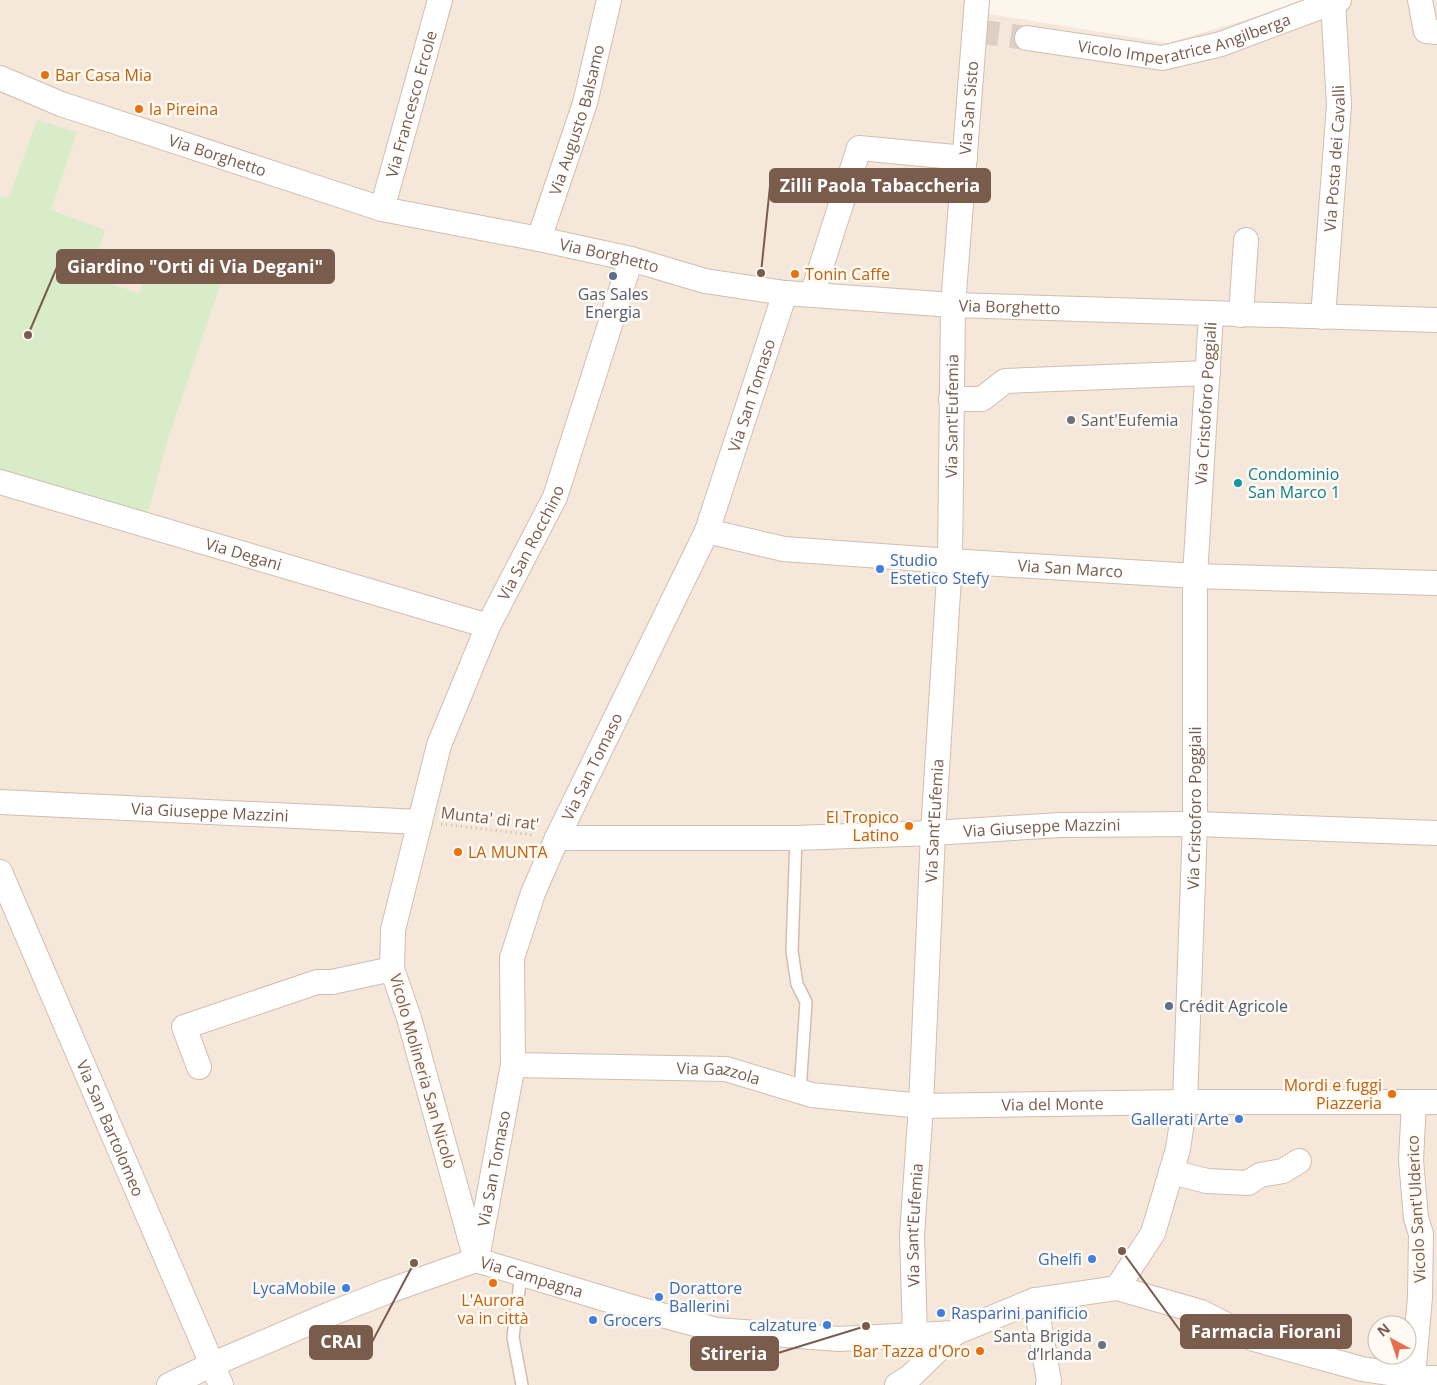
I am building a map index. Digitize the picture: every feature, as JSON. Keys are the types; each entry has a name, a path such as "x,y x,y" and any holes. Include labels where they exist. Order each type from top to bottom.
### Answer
{"street":[{"name":"Via Francesco Ercole","path":"382,209 440,0"},
{"name":"Via Augusto Balsamo","path":"539,239 585,103 609,0"},
{"name":"Via San Sisto","path":"953,305 977,0"},
{"path":"1420,0 1426,31 1437,32"},
{"name":"Vicolo Imperatrice Angilberga","path":"1027,38 1162,58 1221,44 1336,1"},
{"name":"Via Posta dei Cavalli","path":"1323,317 1339,105 1336,1"},
{"name":"Via Borghetto","path":"0,78 61,104 382,209 539,239 631,260 705,280 785,293 953,305 1437,320"},
{"path":"812,295 859,148 965,158"},
{"path":"1241,315 1246,240"},
{"name":"Via San Rocchino","path":"420,822 439,745 488,626 555,497 631,260"},
{"name":"Via San Tomaso","path":"476,1260 512,1065 512,958 533,893 557,838 707,531 785,293"},
{"name":"Via Sant'Eufemia","path":"915,1335 912,1235 921,1106 933,832 950,561 953,305"},
{"name":"Via Cristoforo Poggiali","path":"1117,1288 1153,1233 1178,1149 1185,1102 1195,824 1196,576 1212,314"},
{"path":"951,399 982,399 1005,382 1208,373"},
{"name":"Via Degani","path":"0,482 488,626"},
{"name":"Via San Marco","path":"707,531 784,549 1196,576 1437,584"},
{"name":"Via Giuseppe Mazzini","path":"0,802 420,822"},
{"name":"Vicolo Molineria San Nicolò","path":"420,822 393,930 392,969 409,1018 476,1260"},
{"name":"Via Giuseppe Mazzini","path":"557,838 796,838 1060,825 1195,824 1437,833"},
{"name":"Via San Bartolomeo","path":"0,872 216,1375"},
{"path":"199,1067 184,1027 317,982 332,982 392,969"},
{"name":"Via Gazzola","path":"512,1065 726,1069 812,1095 921,1106"},
{"name":"Via del Monte","path":"921,1106 1185,1102 1425,1102"},
{"name":"Vicolo Sant'Ulderico","path":"1412,1376 1420,1297 1420,1234 1416,1218 1411,1160 1425,1102"},
{"path":"1171,1172 1207,1181 1248,1183 1260,1175 1283,1171 1299,1162"},
{"name":"Via Campagna","path":"169,1385 216,1375 386,1292 476,1260 632,1307 717,1330 838,1339 955,1333"},
{"path":"903,1381 955,1333 1035,1300 1117,1288 1200,1312 1254,1339 1361,1377 1412,1376 1437,1378"},
{"path":"1035,1300 1049,1381 1048,1385"}],"lane":[{"path":"796,838 792,951 797,984 806,1002 800,1091"},
{"path":"521,1274 513,1337 522,1385"}],"path":[{"name":"Munta' di rat'","path":"420,822 557,838"}],"shaded area":[{"path":"0,0 978,0 977,12 1168,43 1311,0 1437,0 1437,1385 0,1385"}],"green space":[{"path":"37,120 77,132 51,210 105,230 90,277 139,293 153,253 223,276 169,436 147,515 0,471 0,196 9,198"}],"tunnel":[{"path":"975,31 1027,38"}],"place":[{"name":"Bar Casa Mia","path":"45,75"},
{"name":"la Pireina","path":"139,109"},
{"name":"Zilli Paola Tabaccheria","path":"761,273"},
{"name":"Tonin Caffe","path":"795,274"},
{"name":"Gas Sales Energia","path":"613,276"},
{"name":"Giardino \"Orti di Via Degani\"","path":"28,335"},
{"name":"Sant'Eufemia","path":"1071,420"},
{"name":"Condominio San Marco 1","path":"1238,483"},
{"name":"Studio Estetico Stefy","path":"880,569"},
{"name":"El Tropico Latino","path":"909,826"},
{"name":"LA MUNTA","path":"458,852"},
{"name":"Crédit Agricole","path":"1169,1006"},
{"name":"Mordi e fuggi Piazzeria","path":"1392,1094"},
{"name":"Gallerati Arte","path":"1239,1119"},
{"name":"Farmacia Fiorani","path":"1122,1251"},
{"name":"Ghelfi","path":"1092,1259"},
{"name":"CRAI","path":"414,1263"},
{"name":"L'Aurora va in città","path":"493,1283"},
{"name":"LycaMobile","path":"346,1288"},
{"name":"Dorattore Ballerini","path":"659,1297"},
{"name":"Rasparini panificio","path":"941,1313"},
{"name":"Grocers","path":"593,1320"},
{"name":"calzature","path":"827,1325"},
{"name":"Stireria","path":"866,1326"},
{"name":"Santa Brigida d’Irlanda","path":"1102,1345"},
{"name":"Bar Tazza d'Oro","path":"980,1351"}]}
